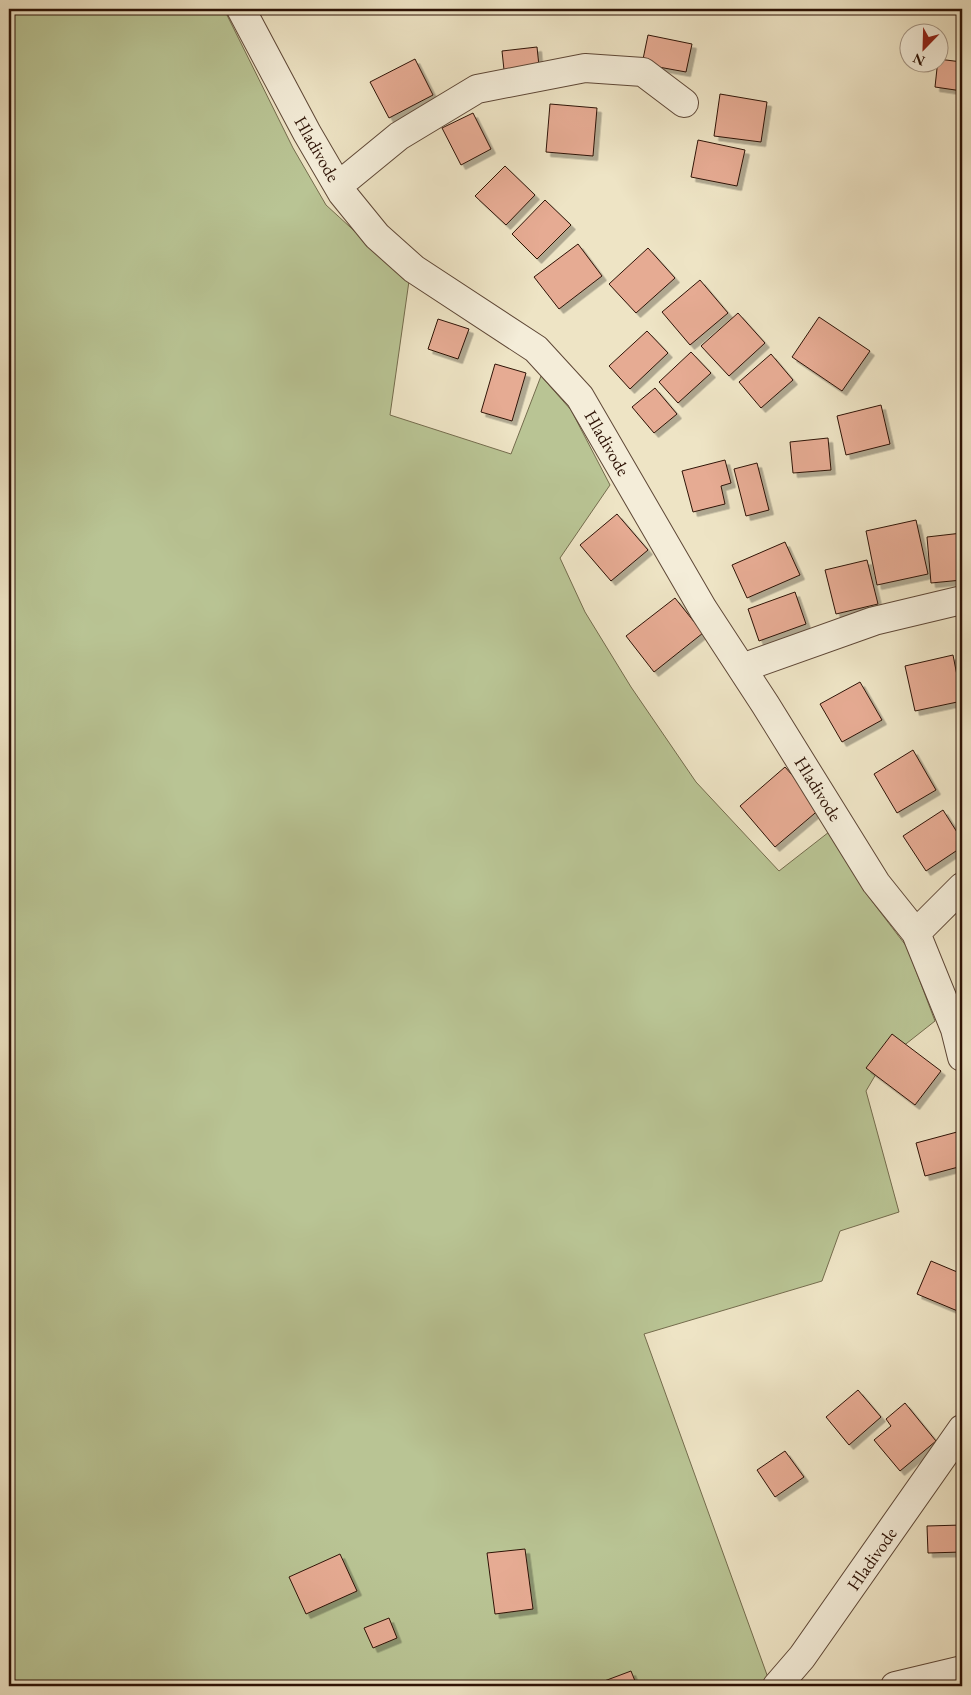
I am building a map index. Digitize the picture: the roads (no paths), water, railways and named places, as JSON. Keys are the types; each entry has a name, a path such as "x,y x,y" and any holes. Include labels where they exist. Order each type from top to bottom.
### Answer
{"street":[{"name":"Hladivode","path":"241,9 302,124 338,186 371,229 414,269 536,349 580,397 698,600 876,883 916,934 955,1029 962,1057"},
{"path":"338,186 399,136 477,89 585,68 643,72 684,103"},
{"path":"742,668 874,621 962,600"},
{"path":"916,934 962,887"},
{"name":"Hladivode","path":"777,1686 802,1657 962,1429"},
{"path":"895,1686 962,1670"}]}
